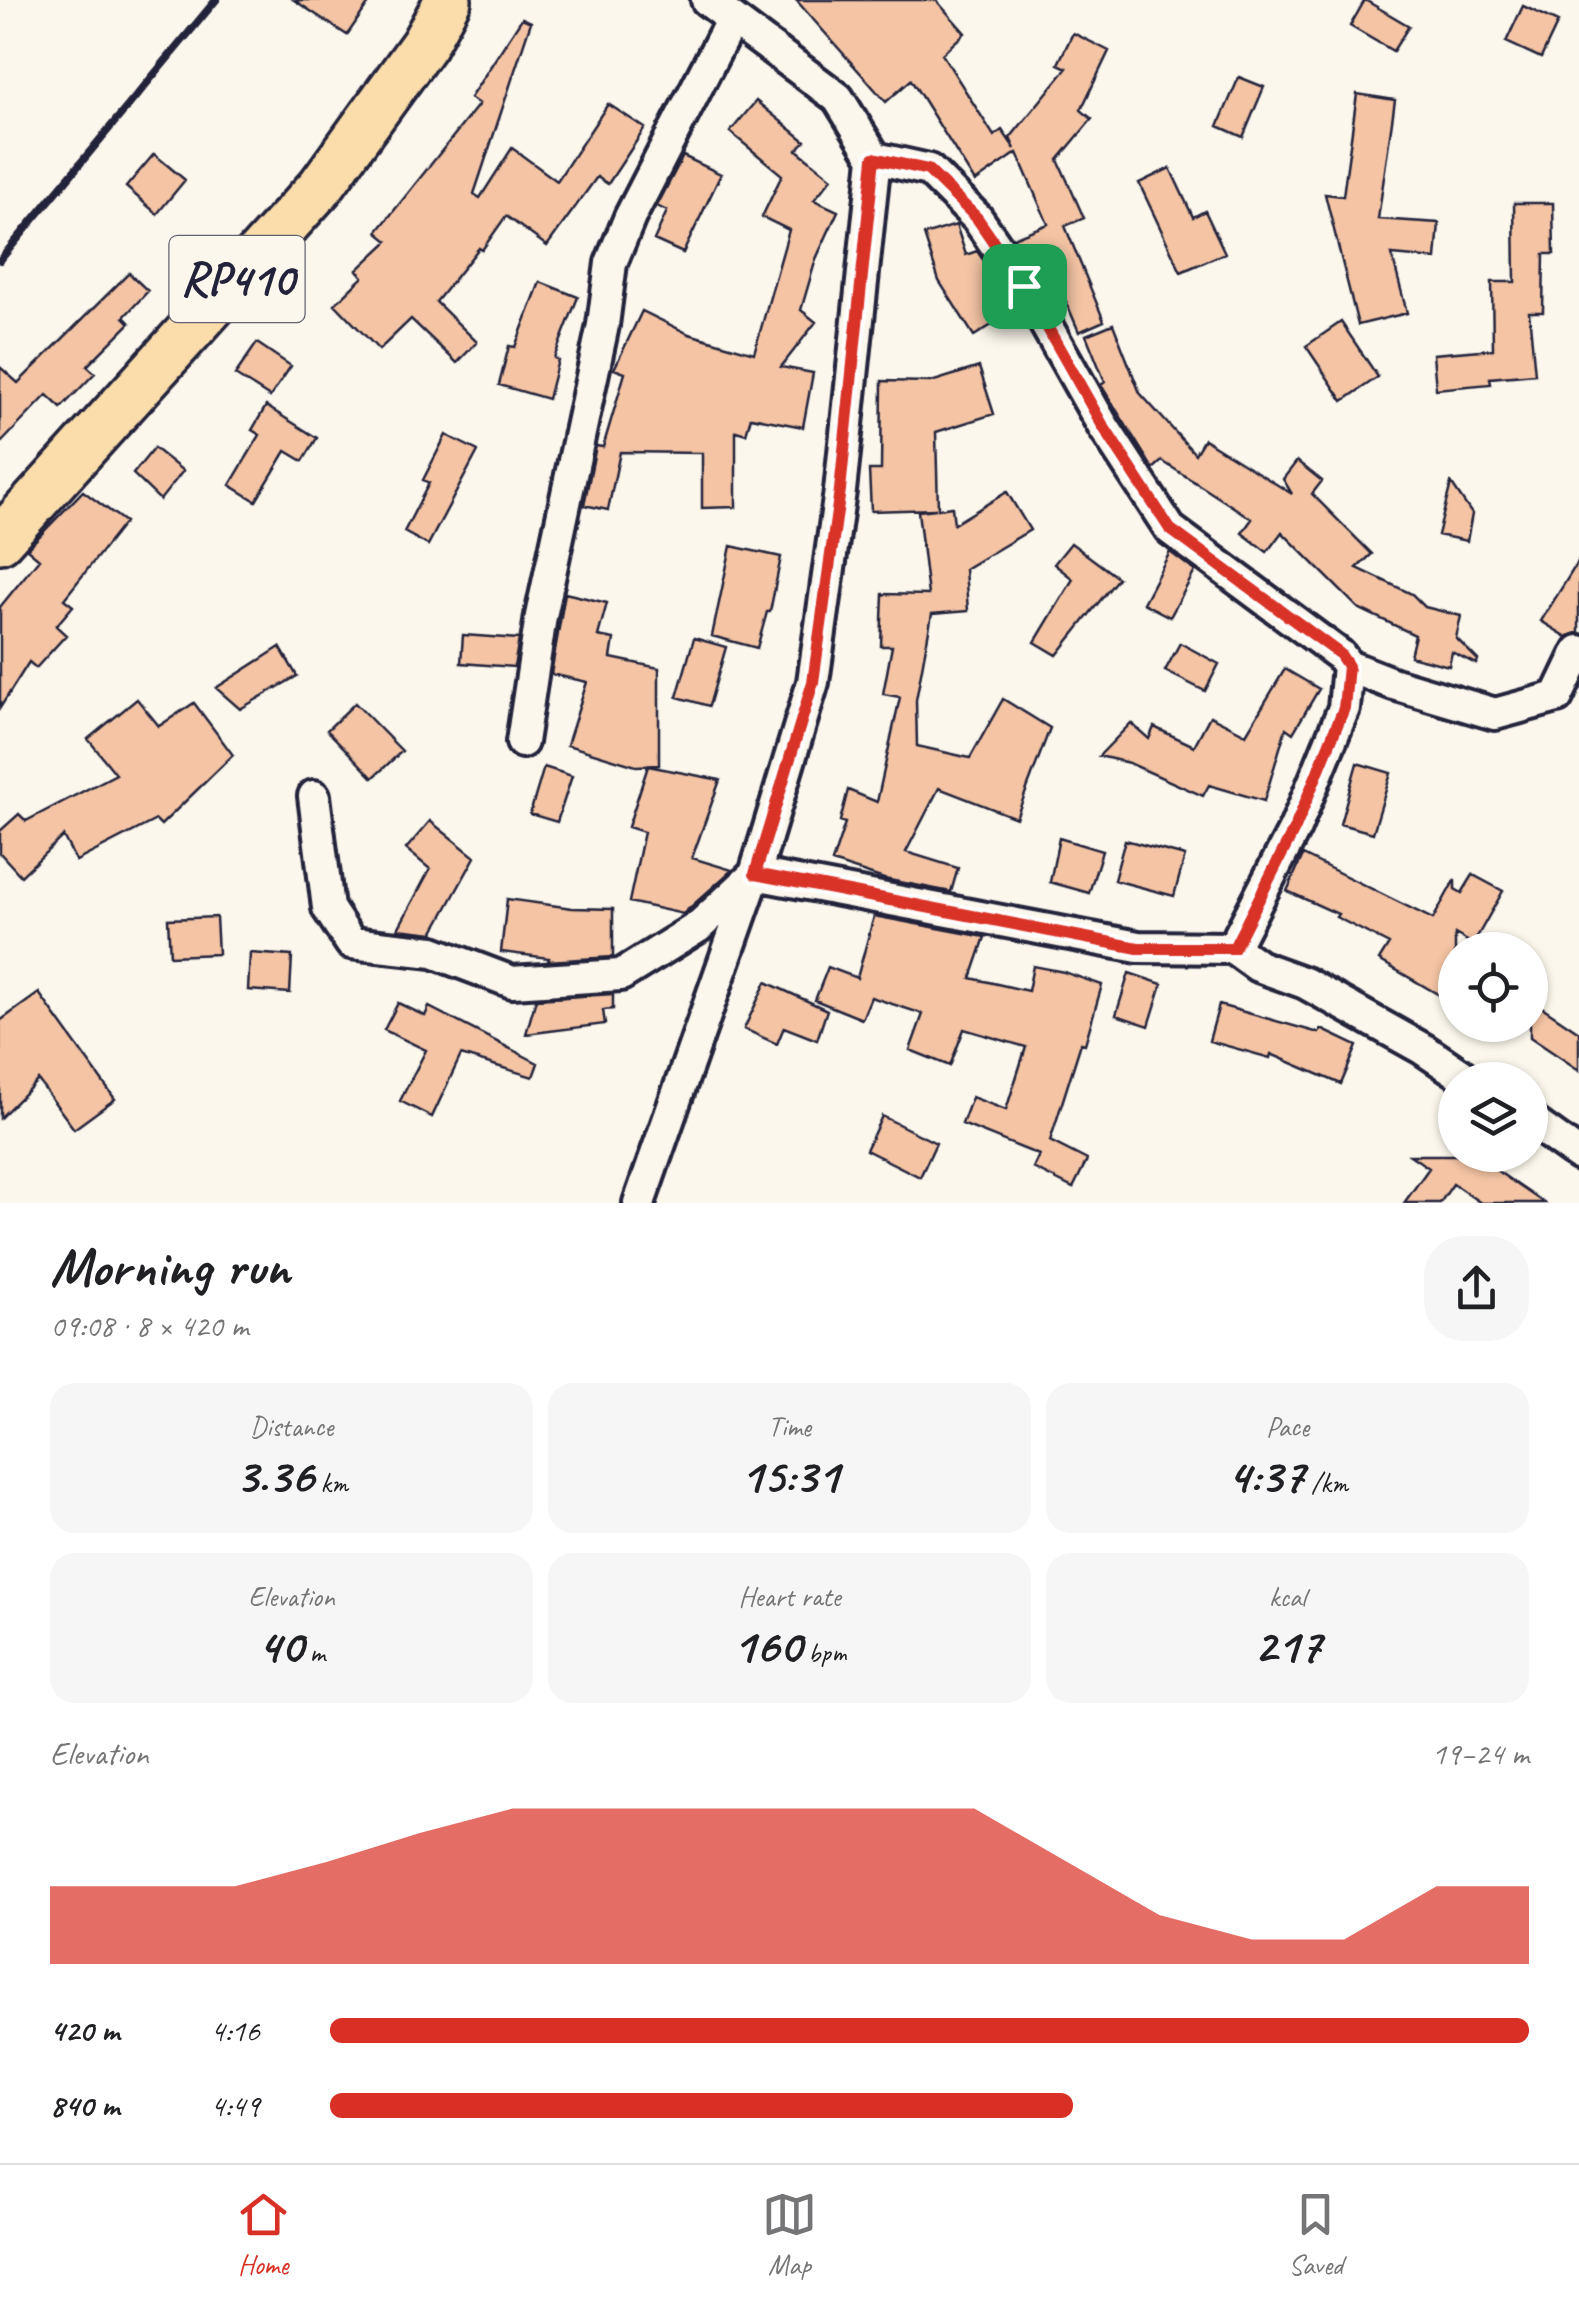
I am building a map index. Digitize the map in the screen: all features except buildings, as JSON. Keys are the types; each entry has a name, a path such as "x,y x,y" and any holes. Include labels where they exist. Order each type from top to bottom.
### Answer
{"main road":[{"name":"RP410","path":"0,540 321,186 424,44 448,0"}],"street":[{"path":"639,1203 755,874 813,682 840,490 874,158 838,98 707,0"},
{"path":"522,742 541,616 604,325 611,263 630,216 732,19"},
{"path":"874,158 928,170 977,218 1024,286 1103,426 1170,529 1340,654 1348,666 1495,714 1556,697 1579,651"},
{"path":"1234,948 1295,828 1344,708 1348,666"},
{"path":"314,796 328,908 351,943 434,952 512,982 620,975 698,928 755,874"},
{"path":"755,874 1138,948 1234,948 1258,966 1306,983 1442,1062"},
{"path":"1548,1132 1579,1154"}],"railway":[{"path":"0,260 216,0"}],"route":[{"path":"874,158 928,170 977,218 1024,286 1103,426 1170,529 1340,654 1348,666 1344,708 1295,828 1234,948 1138,948 755,874 813,682 840,490 874,158"}]}
